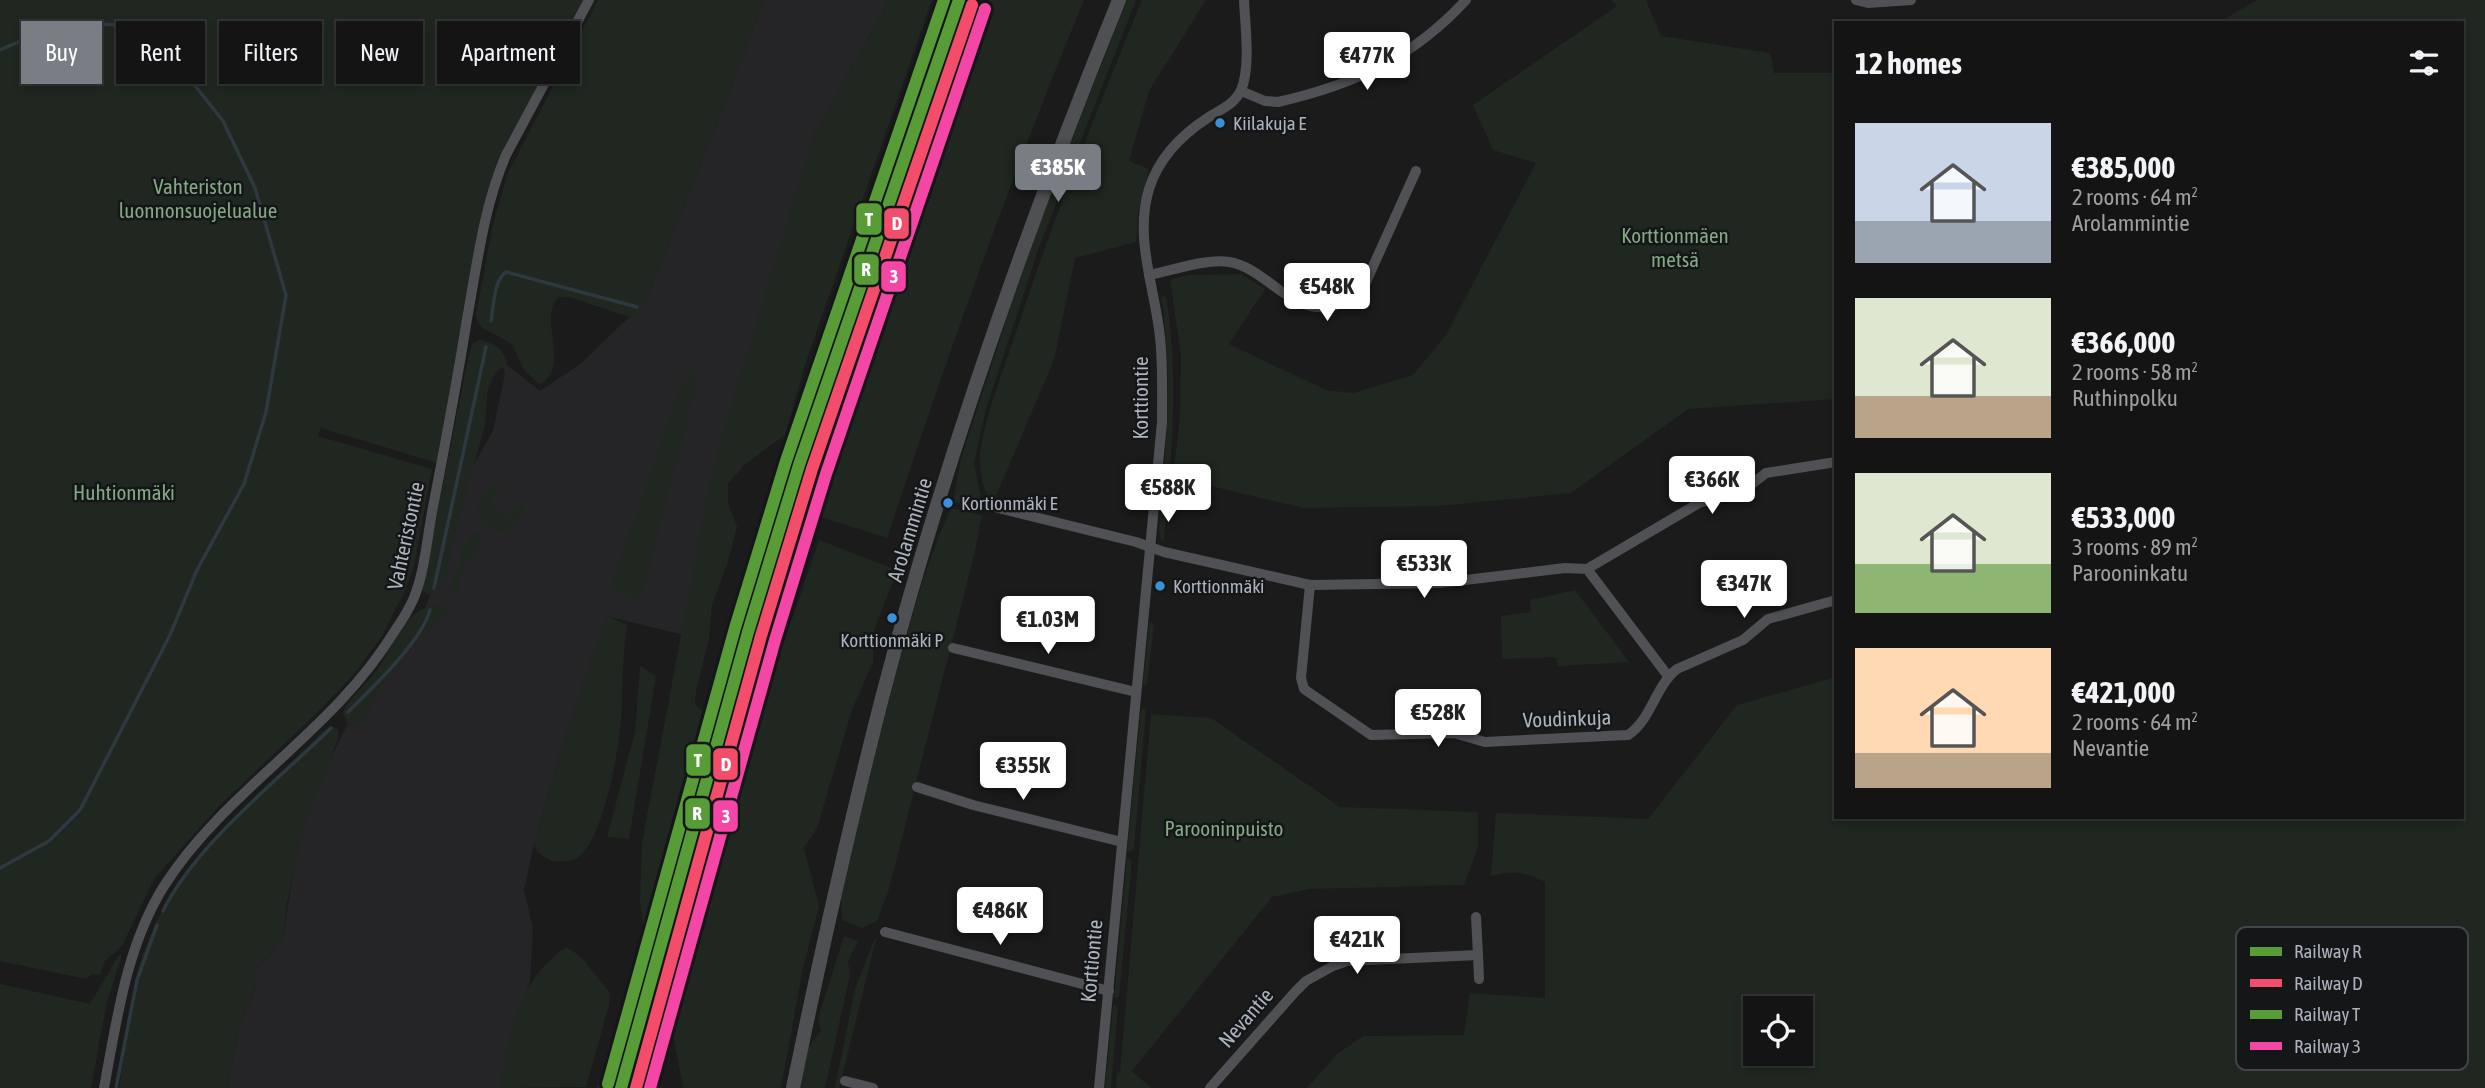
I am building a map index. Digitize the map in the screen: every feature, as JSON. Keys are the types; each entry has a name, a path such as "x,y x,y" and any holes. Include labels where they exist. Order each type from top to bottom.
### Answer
{"street":[{"name":"Vahteristontie","path":"104,1088 131,958 149,913 165,885 208,831 357,685 412,602 442,465 478,255 496,181 506,155 589,0"},
{"name":"Arolammintie","path":"793,1088 848,835 902,629 952,462 1045,190 1119,0"},
{"path":"1244,0 1245,65 1241,91 1265,101 1278,102 1353,81 1389,63 1422,40 1466,0"},
{"path":"1856,0 1886,3 1911,0"},
{"name":"Korttiontie","path":"1100,1088 1162,422 1160,336 1149,275 1145,205 1154,175 1171,149 1185,134 1227,107 1241,91"},
{"path":"1149,275 1229,262 1251,271 1306,306 1339,305 1358,293 1366,282 1416,171"},
{"path":"998,508 1150,546 1164,552 1310,585 1428,584 1566,568 1587,569 1699,503 1744,489 1766,472 1834,462"},
{"path":"1587,569 1668,676 1677,669 1743,640 1768,619 1834,601"},
{"name":"Voudinkuja","path":"1310,585 1302,684 1310,694 1371,736 1454,733 1485,742 1628,735 1641,724 1668,676"},
{"path":"953,648 1136,692"},
{"path":"918,787 986,808 1122,842"},
{"path":"1476,917 1479,979"},
{"path":"885,932 1109,991"},
{"name":"Nevantie","path":"1210,1088 1295,992 1306,981 1333,965 1348,961 1478,955"},
{"path":"845,1081 873,1088"}],"shaded area":[{"path":"764,0 890,0 813,137 684,635 606,616 558,761 534,844 524,890 533,928 530,982 513,1029 500,1088 227,1088 240,1023 257,983 252,972 283,937 303,830 324,772 360,698 419,629 468,475 493,431 505,374 501,360 540,391 580,364 645,302"}],"green space":[{"name":"Vahteriston luonnonsuojelualue","path":"0,0 584,0 573,21 437,21 437,84 539,84 498,162 437,463 321,428 318,436 432,469 414,566 406,589 382,636 353,675 324,706 220,805 154,879 122,946 105,961 100,975 92,974 86,979 0,961"},
{"path":"598,0 764,0 645,302 635,319 572,298 559,297 553,305 551,316 553,367 549,377 539,384 524,370 512,344 482,328 476,314 493,224 508,173 554,84 580,84 580,35"},
{"path":"890,0 932,0 805,365 785,435 744,465 728,484 728,503 737,526 727,565 712,605 709,638 695,705 713,717 676,846 648,959 640,902 642,842 708,493 723,433 813,137"},
{"path":"989,0 1084,0 981,267 887,538 809,513"},
{"path":"1127,0 1136,0 1038,250 986,409 974,463 983,508 953,502 961,458 1016,290 1052,190"},
{"path":"1142,0 1206,0 1149,91 1129,161 1149,169 1138,214 1136,242 1075,258 1054,360 993,503 984,487 980,459 990,409 1060,208"},
{"name":"Korttionmäen metsä","path":"1611,0 1646,0 1661,36 1770,53 1774,73 1834,73 1834,399 1688,409 1571,493 1438,506 1304,508 1173,477 1180,417 1181,355 1170,280 1188,275 1241,274 1265,289 1229,344 1326,390 1353,393 1413,375 1446,335 1536,163 1493,150 1473,105 1617,6"},
{"path":"2257,0 2485,0 2485,1088 1307,1088 1336,1055 1363,1036 1464,1035 1470,993 1545,998 1545,882 1519,873 1491,876 1496,813 1648,819 1737,705 1834,678 1834,819 2464,819 2464,21 2221,21"},
{"path":"1161,296 1166,297 1173,358 1173,418 1164,539 1161,540 1159,529 1168,385"},
{"path":"480,340 498,348 507,364 496,372 488,388 485,426 460,512 447,573 434,593 427,595 422,590 468,359 472,344"},
{"path":"690,371 697,378 695,389 648,574 638,600 610,589 684,378"},
{"path":"496,482 502,487 489,503 506,518 521,504 526,507 511,528 503,532 494,530 482,521 477,511 481,501"},
{"path":"951,508 982,515 974,555 889,889 877,921 862,928 842,920 841,898 908,629 927,568"},
{"path":"473,532 482,536 482,542 464,567 457,591 452,597 445,598 468,539"},
{"path":"819,540 897,570 874,631 873,662 852,710 817,828 804,848 819,906 803,968 781,1088 683,1088 671,1023 694,907"},
{"path":"1575,590 1629,662 1558,666 1556,657 1502,659 1501,616 1531,612 1530,600"},
{"path":"433,605 444,607 449,611 448,614 398,662 360,723 355,727 348,726 343,713 345,707 377,670 407,622 423,609"},
{"path":"606,615 627,625 621,722 613,774 602,816 586,849 577,858 551,861 537,852 534,844"},
{"path":"1149,623 1154,625 1147,685 1143,685"},
{"path":"640,666 656,676 629,839 607,837 635,732"},
{"path":"1141,709 1146,710 1134,848 1130,852 1127,851"},
{"name":"Parooninpuisto","path":"1151,714 1211,718 1340,807 1478,812 1478,847 1464,885 1309,889 1272,897 1132,1071 1151,1088 1116,1088 1117,1073 1120,1072"},
{"path":"332,726 338,730 338,739 303,830 287,903 283,937 252,972 257,982 240,1023 227,1088 119,1088 139,967 153,930 170,897 191,866 215,838 323,731"},
{"path":"1127,857 1132,861 1119,997 1114,998"},
{"path":"844,936 858,941 848,961 850,975 825,1088 800,1088 807,1049 821,1031 818,1018"},
{"path":"875,938 841,1081 839,1088 835,1088 855,989"},
{"path":"567,947 582,958 610,993 586,1087 500,1088 521,1003 538,973 556,954"},
{"path":"122,955 107,1002 91,1088 0,1088 0,984 90,1004 118,956"},
{"path":"1113,1005 1118,1007 1111,1088 1105,1088"},
{"path":"616,1029 625,1035 610,1088 597,1088"}],"waterway":[{"path":"0,50 66,22 117,25 182,69 223,121 255,188 286,295 266,412 244,484 197,570 170,635 80,810 49,841 0,868"},
{"path":"491,321 496,288 506,272 637,307"},
{"path":"434,588 486,347"},
{"path":"348,712 407,650 430,610"},
{"path":"163,911 177,886 216,838 331,728"},
{"path":"116,1088 137,980 157,925"},
{"path":"651,1026 658,1059"},
{"path":"658,1079 658,1088"}],"rail line":[{"name":"T","path":"608,1084 735,628 786,461 944,0"},
{"name":"R","path":"621,1088 748,632 799,465 959,0"},
{"name":"D","path":"636,1088 761,636 812,469 972,5"},
{"name":"3","path":"650,1088 775,640 826,474 985,9"}],"place":[{"name":"Kiilakuja E","path":"1220,123"},
{"name":"Kortionmäki E","path":"948,503"},
{"name":"Korttionmäki","path":"1160,586"},
{"name":"Korttionmäki P","path":"892,618"}],"park label":[{"name":"Huhtionmäki","path":"124,493"}]}
